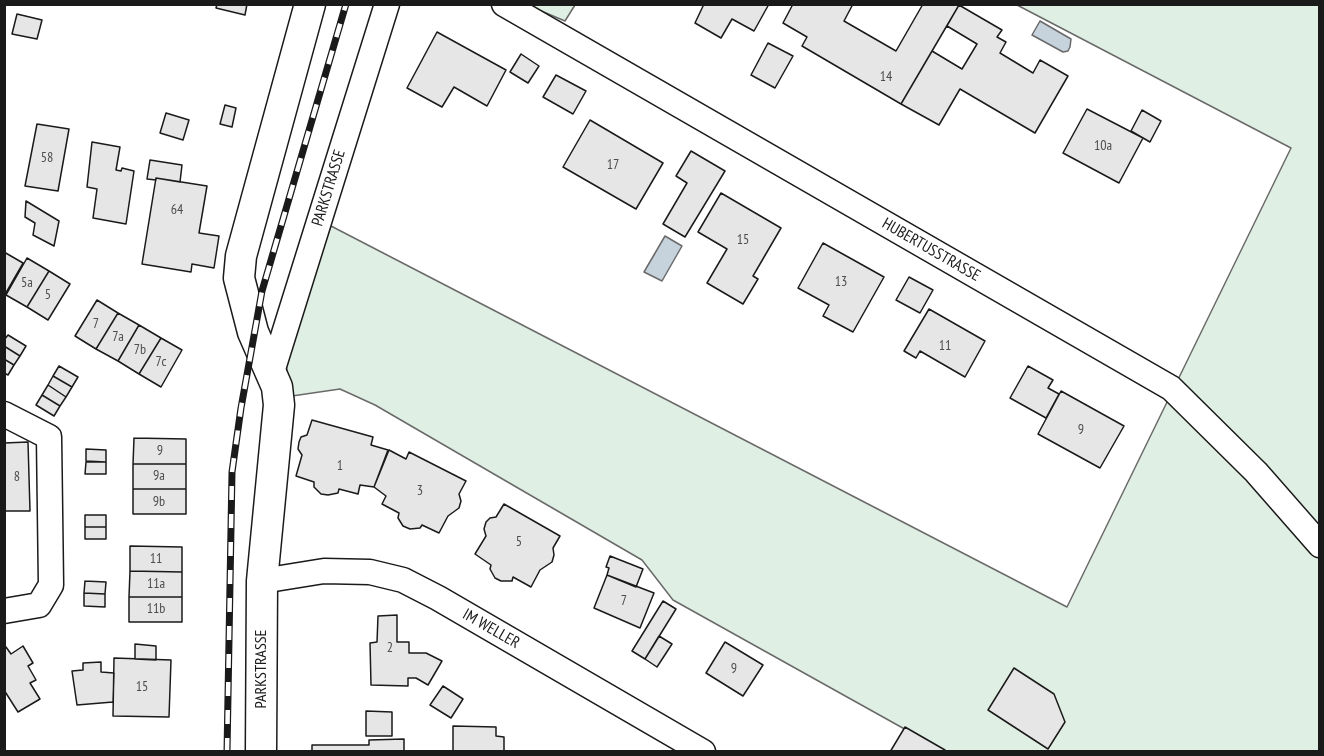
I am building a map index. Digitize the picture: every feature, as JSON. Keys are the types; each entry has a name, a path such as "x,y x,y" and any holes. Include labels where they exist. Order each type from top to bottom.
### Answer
{"street":[{"name":"PARKSTRASSE","path":"261,752 262,581 279,405 277,387 253,332 239,278 241,256 309,4"},
{"name":"PARKSTRASSE","path":"272,372 387,4"},
{"name":"HUBERTUSSTRASSE","path":"504,4 1171,388 1256,472 1320,545"},
{"path":"4,414 49,437 51,585 39,605 4,611"},
{"name":"IM WELLER","path":"262,581 324,571 369,572 404,580 448,603 703,752"}],"green space":[{"path":"527,5 575,5 565,21"},
{"path":"1017,5 1319,5 1319,751 944,751 673,600 642,560 375,405 340,389 292,396 284,355 331,226 1067,607 1291,148"}],"shaded area":[{"path":"1040,21 1071,39 1068,51 1063,52 1032,35"},
{"path":"665,236 682,246 662,281 644,272"}],"building":[{"path":"217,4 247,4 245,15 216,8"},
{"path":"704,4 769,4 754,31 732,19 721,38 695,23"},
{"path":"793,4 853,4 844,21 896,51 923,4 959,5 901,104 802,46 807,37 783,23"},
{"path":"959,5 1002,30 997,37 1006,42 1000,53 1033,73 1040,60 1068,76 1035,133 960,89 939,125 901,104 932,51 962,69 977,44 947,26"},
{"path":"17,14 42,20 37,39 12,34"},
{"path":"437,32 506,70 487,106 454,87 442,107 407,88"},
{"path":"768,43 793,56 775,88 751,75"},
{"path":"521,54 539,66 528,83 510,72"},
{"path":"556,75 586,91 573,114 543,97"},
{"path":"225,105 236,108 232,127 220,124"},
{"path":"1087,109 1143,138 1119,183 1063,153"},
{"path":"1142,110 1161,121 1150,142 1131,131"},
{"path":"166,113 189,120 183,140 160,133"},
{"path":"590,120 663,163 636,209 563,167"},
{"path":"37,124 69,129 58,191 25,186"},
{"path":"92,142 120,147 116,170 121,171 122,168 134,171 126,224 93,218 97,189 87,187"},
{"path":"691,151 725,171 685,237 663,224 687,183 676,176"},
{"path":"150,160 182,165 180,182 156,178 156,180 147,179"},
{"path":"156,178 207,186 199,233 219,236 214,268 192,264 191,272 142,264"},
{"path":"721,193 781,228 753,276 758,279 743,304 707,283 727,249 698,232"},
{"path":"26,201 59,221 54,246 33,235 35,223 25,217"},
{"path":"823,243 884,277 853,332 823,316 829,305 798,288"},
{"path":"4,252 23,263 4,296"},
{"path":"27,258 49,271 27,307 6,295"},
{"path":"49,271 70,284 48,320 27,307"},
{"path":"909,277 933,290 920,313 896,300"},
{"path":"97,300 118,313 96,349 75,336"},
{"path":"929,309 985,341 965,377 920,351 916,358 904,351"},
{"path":"118,313 139,325 118,361 96,349"},
{"path":"139,325 161,338 139,374 118,361"},
{"path":"8,335 26,346 20,356 4,346 4,340"},
{"path":"161,338 182,350 161,387 139,374"},
{"path":"4,346 20,356 14,365 4,359"},
{"path":"4,359 14,365 8,375 4,373"},
{"path":"59,366 78,377 72,387 53,376"},
{"path":"1028,366 1053,380 1048,388 1059,394 1046,418 1010,398"},
{"path":"53,376 72,387 66,397 48,385"},
{"path":"48,385 66,397 60,406 42,395"},
{"path":"1061,391 1124,426 1100,468 1038,434"},
{"path":"42,395 60,406 54,416 36,405"},
{"path":"312,420 373,437 371,445 388,450 374,487 360,485 358,494 339,489 338,493 328,495 321,494 314,487 314,482 296,476 302,455 298,449 299,442 301,437 307,435"},
{"path":"134,438 186,439 186,464 133,464"},
{"path":"28,442 30,511 4,511 4,443"},
{"path":"86,449 106,450 106,462 86,461"},
{"path":"389,450 406,459 409,452 466,481 459,494 461,501 459,508 448,516 439,533 422,525 420,528 410,529 403,526 398,518 399,513 382,504 386,496 374,487"},
{"path":"86,462 106,462 106,474 85,474"},
{"path":"133,464 186,464 186,489 133,489"},
{"path":"133,489 186,489 186,514 133,514"},
{"path":"504,504 560,536 553,548 552,562 540,570 531,587 513,577 512,581 501,581 495,578 490,569 491,565 475,554 486,536 484,529 486,522 496,517"},
{"path":"85,515 106,515 106,527 85,527"},
{"path":"85,527 106,527 106,539 85,539"},
{"path":"130,546 182,547 182,572 130,571"},
{"path":"610,556 643,569 636,587 607,575 609,568 606,567"},
{"path":"130,571 182,572 182,597 129,597"},
{"path":"607,575 654,593 640,628 594,608"},
{"path":"85,581 106,582 105,594 84,593"},
{"path":"84,593 105,594 105,607 84,606"},
{"path":"129,597 182,597 182,622 129,622"},
{"path":"663,601 676,609 645,659 632,651"},
{"path":"397,615 397,642 409,642 409,653 426,653 442,661 428,685 416,678 408,678 408,686 371,685 370,643 377,642 378,616"},
{"path":"659,636 672,644 657,667 645,659"},
{"path":"725,642 763,665 743,696 706,673"},
{"path":"135,644 156,646 156,660 135,659"},
{"path":"23,646 33,663 28,666 36,680 30,683 40,699 18,712 4,690 4,648 6,647 11,654"},
{"path":"114,658 171,660 169,717 113,716"},
{"path":"101,662 101,672 114,673 113,702 77,705 72,671 83,670 83,663"},
{"path":"1014,668 1054,694 1065,722 1048,749 988,710"},
{"path":"443,686 463,699 451,718 430,705"},
{"path":"366,711 392,712 392,736 366,736"},
{"path":"453,726 496,727 496,736 504,737 504,752 453,752"},
{"path":"905,727 945,750 944,752 890,752"},
{"path":"404,739 404,752 312,752 312,745 369,745 369,740"}],"railway":[{"path":"227,752 232,472 241,408 262,291 346,4"}]}
